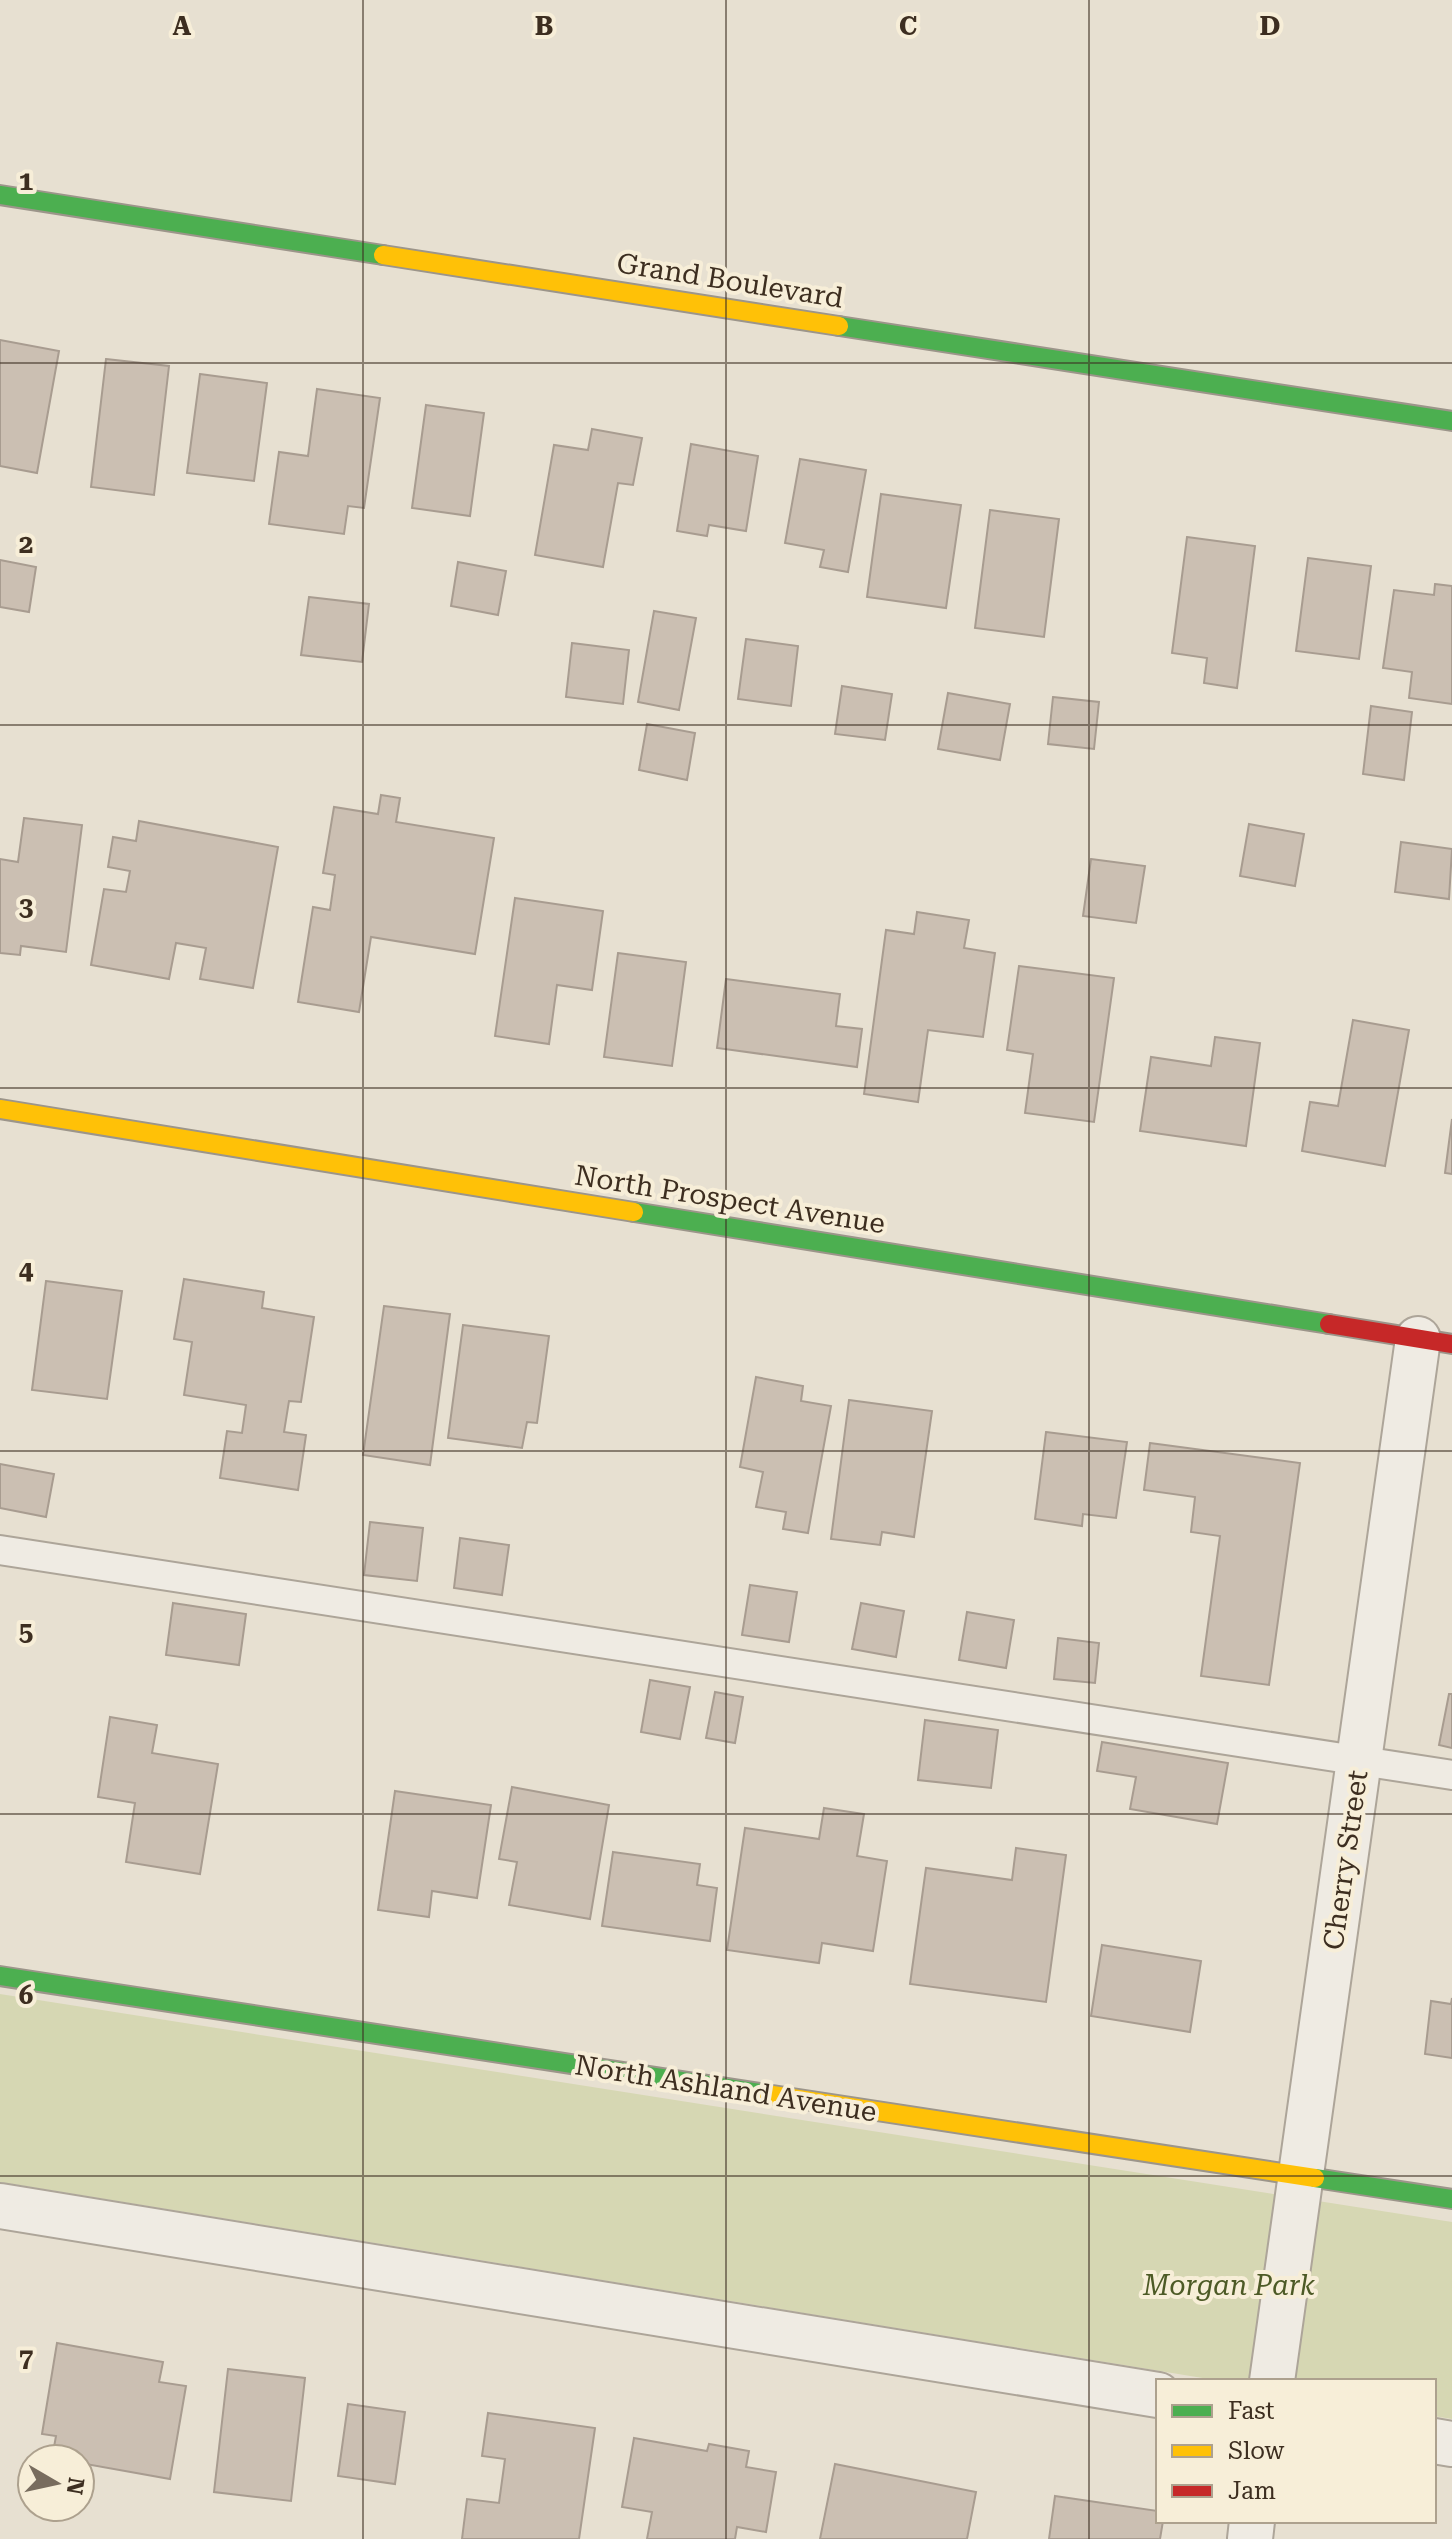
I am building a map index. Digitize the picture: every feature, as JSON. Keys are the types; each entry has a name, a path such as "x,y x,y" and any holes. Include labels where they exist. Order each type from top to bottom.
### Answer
{"street":[{"name":"Grand Boulevard","path":"0,195 1452,421"},
{"name":"North Prospect Avenue","path":"0,1109 1435,1342"},
{"name":"Cherry Street","path":"1272,2379 1359,1760 1435,1342"},
{"name":"North Ashland Avenue","path":"0,1976 1452,2199"},
{"path":"0,2206 1156,2395"}],"lane":[{"path":"0,1550 1452,1775"}],"green space":[{"name":"Morgan Park","path":"0,1994 1452,2222 1452,2419 1436,2416 1436,2379 1209,2379 0,2182"}],"building":[{"path":"0,340 59,351 37,473 0,466"},
{"path":"106,359 169,366 154,495 91,487"},
{"path":"200,374 267,383 254,481 187,473"},
{"path":"317,389 380,398 364,508 348,506 344,534 269,524 279,452 308,456"},
{"path":"426,405 484,413 470,516 412,508"},
{"path":"592,429 642,438 633,485 618,483 603,567 535,555 554,445 588,450"},
{"path":"691,444 758,456 746,531 709,525 707,536 677,531"},
{"path":"800,459 866,470 848,572 820,567 824,550 785,543"},
{"path":"881,494 961,505 946,608 867,597"},
{"path":"990,510 1059,519 1044,637 975,628"},
{"path":"1187,537 1255,546 1237,688 1204,683 1207,658 1172,653"},
{"path":"1308,558 1371,566 1359,659 1296,651"},
{"path":"0,560 36,567 29,612 0,607"},
{"path":"458,562 506,571 498,615 451,606"},
{"path":"1435,584 1452,586 1452,704 1409,698 1412,672 1383,668 1394,590 1434,595"},
{"path":"309,597 369,604 362,662 301,655"},
{"path":"654,611 696,618 679,710 638,702"},
{"path":"746,639 798,646 791,706 738,699"},
{"path":"572,643 629,650 623,704 566,697"},
{"path":"842,686 892,694 885,740 835,734"},
{"path":"948,693 1010,704 1000,760 938,749"},
{"path":"1053,697 1099,702 1094,749 1048,744"},
{"path":"1371,706 1412,712 1404,780 1363,774"},
{"path":"647,724 695,733 687,780 639,770"},
{"path":"381,795 400,798 396,822 494,838 475,954 371,937 359,1012 298,1002 313,907 330,910 335,875 323,873 334,807 378,814"},
{"path":"24,818 82,825 66,952 21,946 20,955 0,953 0,859 18,862"},
{"path":"139,821 278,847 253,988 200,979 206,948 176,943 169,979 91,965 104,889 126,892 130,871 108,867 113,837 136,841"},
{"path":"1249,824 1304,834 1295,886 1240,876"},
{"path":"1401,842 1452,849 1449,899 1395,892"},
{"path":"1091,859 1145,866 1136,923 1083,916"},
{"path":"515,898 603,911 592,990 557,985 549,1044 495,1036"},
{"path":"917,912 969,920 964,948 995,953 983,1037 928,1030 918,1102 864,1094 886,930 914,934"},
{"path":"618,953 686,962 672,1066 604,1057"},
{"path":"1019,966 1114,978 1094,1122 1025,1113 1033,1054 1007,1050"},
{"path":"726,979 840,994 836,1026 862,1029 857,1067 717,1048"},
{"path":"1353,1020 1409,1030 1385,1166 1302,1151 1310,1102 1338,1106"},
{"path":"1215,1037 1260,1043 1246,1146 1140,1131 1151,1057 1211,1066"},
{"path":"1452,1119 1452,1174 1445,1173"},
{"path":"184,1279 264,1292 262,1308 314,1317 301,1402 289,1401 284,1432 306,1435 298,1490 220,1478 227,1431 242,1433 246,1405 184,1395 192,1342 174,1339"},
{"path":"46,1281 122,1291 107,1399 32,1390"},
{"path":"384,1306 450,1314 430,1465 363,1455"},
{"path":"463,1325 549,1336 537,1423 527,1422 522,1448 448,1438"},
{"path":"756,1377 803,1386 801,1401 831,1406 808,1533 783,1529 786,1512 756,1507 763,1472 740,1467"},
{"path":"849,1400 932,1411 914,1537 882,1532 880,1545 831,1539"},
{"path":"1046,1432 1127,1442 1116,1518 1083,1514 1082,1526 1035,1519"},
{"path":"1150,1443 1300,1463 1269,1685 1201,1676 1220,1536 1191,1532 1195,1497 1144,1490"},
{"path":"0,1464 54,1474 46,1517 0,1508"},
{"path":"370,1522 423,1528 417,1581 364,1575"},
{"path":"460,1538 509,1545 502,1595 454,1588"},
{"path":"750,1585 797,1592 789,1642 742,1635"},
{"path":"173,1603 246,1614 239,1665 166,1655"},
{"path":"861,1603 904,1611 896,1657 852,1649"},
{"path":"967,1612 1014,1620 1006,1668 959,1660"},
{"path":"1058,1638 1099,1643 1095,1683 1054,1679"},
{"path":"650,1680 690,1687 680,1739 641,1732"},
{"path":"715,1692 743,1697 735,1743 706,1738"},
{"path":"1449,1694 1452,1694 1452,1748 1439,1745"},
{"path":"110,1717 157,1725 152,1753 218,1764 200,1874 126,1862 135,1803 98,1797"},
{"path":"925,1720 998,1730 991,1788 918,1780"},
{"path":"1102,1742 1228,1763 1217,1824 1130,1809 1136,1777 1097,1771"},
{"path":"512,1787 609,1805 590,1919 509,1905 517,1862 499,1859"},
{"path":"395,1791 491,1805 477,1898 432,1891 429,1917 378,1910"},
{"path":"824,1808 864,1814 857,1856 887,1861 873,1951 822,1943 819,1963 727,1950 745,1828 819,1839"},
{"path":"1016,1848 1066,1855 1046,2002 910,1984 926,1868 1012,1880"},
{"path":"613,1852 700,1864 697,1885 717,1888 710,1941 602,1926"},
{"path":"1102,1945 1201,1961 1190,2032 1091,2016"},
{"path":"1452,1998 1452,2058 1425,2054 1431,2001 1451,2004"},
{"path":"57,2343 163,2362 159,2382 186,2386 170,2479 96,2466 96,2443 55,2443 56,2436 42,2434"},
{"path":"228,2369 305,2378 291,2501 214,2492"},
{"path":"348,2404 405,2412 395,2484 338,2476"},
{"path":"488,2413 595,2428 579,2539 462,2539 467,2499 499,2503 505,2459 482,2456"},
{"path":"634,2438 707,2451 709,2444 749,2451 746,2467 776,2472 766,2532 737,2527 735,2539 647,2539 652,2512 622,2507"},
{"path":"835,2464 976,2492 967,2539 820,2539"},
{"path":"1055,2496 1156,2511 1156,2523 1163,2523 1160,2539 1049,2539"}],"traffic: fast":[{"path":"0,195 383,255"},
{"path":"839,326 1452,421"},
{"path":"634,1212 1329,1324"},
{"path":"0,1976 766,2094"},
{"path":"1315,2178 1452,2199"}],"traffic: slow":[{"path":"383,255 839,326"},
{"path":"0,1109 634,1212"},
{"path":"766,2094 1315,2178"}],"traffic: jam":[{"path":"1329,1324 1452,1344"}]}
